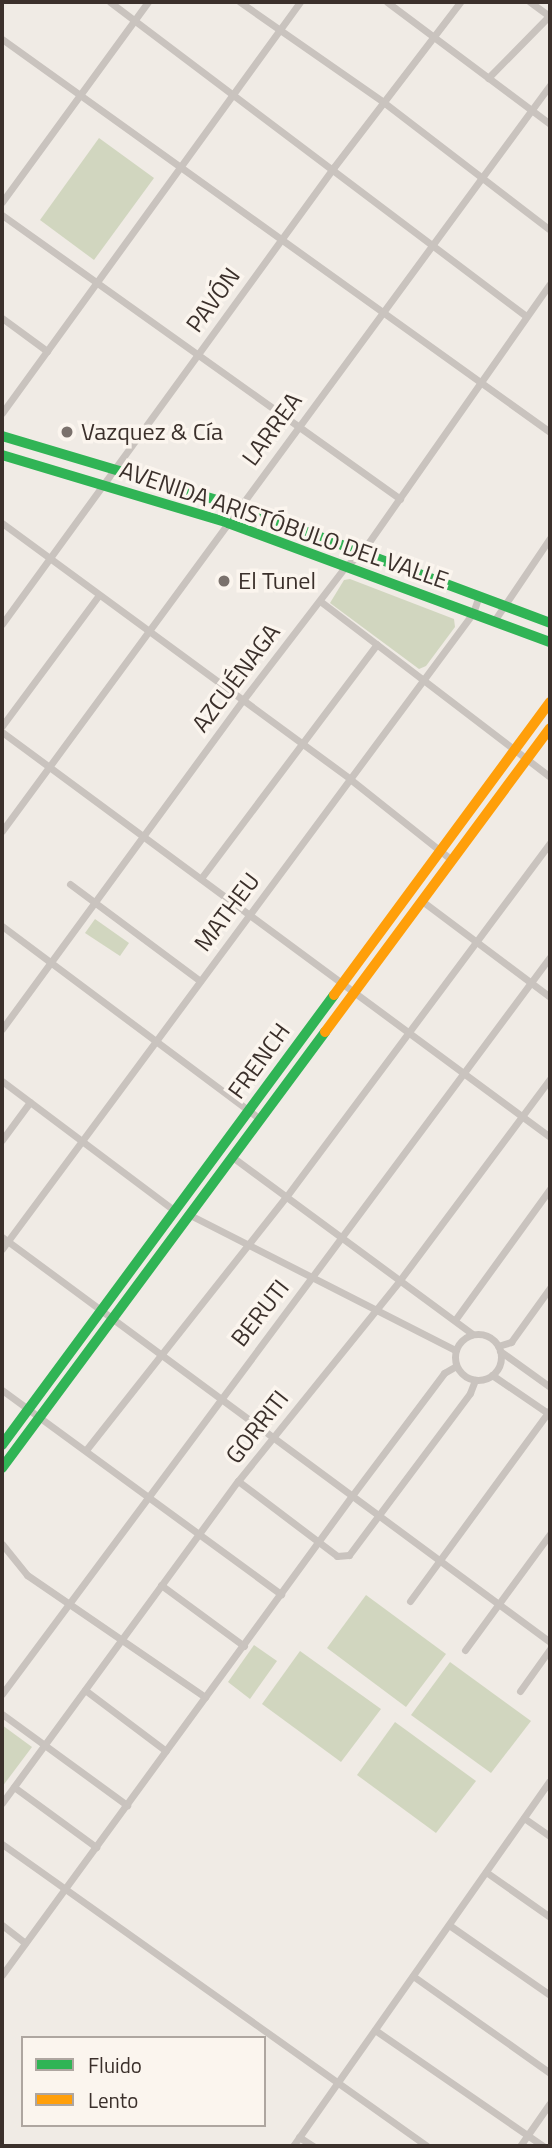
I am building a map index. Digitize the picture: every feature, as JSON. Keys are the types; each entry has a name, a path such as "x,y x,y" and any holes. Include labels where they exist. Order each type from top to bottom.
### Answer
{"main road":[{"name":"AVENIDA ARISTÓBULO DEL VALLE","path":"2,436 240,506 550,623"},
{"name":"AVENIDA ARISTÓBULO DEL VALLE","path":"2,455 228,523 550,642"},
{"name":"FRENCH","path":"2,1445 550,702"},
{"name":"FRENCH","path":"2,1468 550,728"}],"street":[{"path":"110,2 334,167 526,316"},
{"path":"2,202 148,2"},
{"path":"240,2 281,28 382,101 550,230"},
{"path":"2,414 300,2"},
{"path":"387,2 550,124"},
{"name":"PAVÓN","path":"2,624 382,101 460,2"},
{"path":"488,78 549,16 530,2"},
{"path":"2,39 279,242 481,381 550,432"},
{"name":"LARREA","path":"2,831 380,312 550,85"},
{"path":"2,215 400,499"},
{"name":"AZCUÉNAGA","path":"2,1029 243,700 346,566 362,552 550,284"},
{"path":"2,318 47,351"},
{"path":"2,523 303,743 453,860"},
{"path":"494,621 502,605 550,538"},
{"path":"2,726 99,595"},
{"name":"MATHEU","path":"2,1249 5,1239 82,1142 473,613 479,596"},
{"path":"320,601 550,777"},
{"path":"202,877 377,644"},
{"path":"2,732 355,989 550,1137"},
{"path":"86,1450 246,1244 286,1197 550,843"},
{"path":"70,884 200,981"},
{"path":"422,901 550,997"},
{"path":"2,927 259,1118"},
{"name":"BERUTI","path":"2,1694 219,1398 313,1277 550,957"},
{"name":"GORRITI","path":"2,1803 272,1437 400,1280 550,1079"},
{"path":"2,1081 175,1211"},
{"path":"2,1140 30,1102"},
{"path":"231,1156 472,1334 488,1335 499,1349 550,1387"},
{"path":"455,1320 550,1189"},
{"path":"188,1214 455,1350"},
{"path":"5,1239 550,1642"},
{"path":"499,1349 511,1342 550,1288"},
{"path":"455,1350 472,1334"},
{"path":"475,1380 492,1375 500,1363 499,1349"},
{"path":"455,1350 456,1366"},
{"path":"456,1366 475,1380"},
{"path":"2,1975 351,1497 444,1373 456,1366"},
{"path":"410,1601 549,1413 492,1375"},
{"path":"239,1481 337,1556 349,1555 470,1393 475,1380"},
{"path":"2,1390 281,1594"},
{"path":"465,1650 550,1534"},
{"path":"2,1544 27,1575 70,1601 205,1698"},
{"path":"161,1586 244,1646"},
{"path":"520,1691 550,1649"},
{"path":"85,1690 166,1751"},
{"path":"2,1714 127,1805"},
{"path":"293,2146 550,1781"},
{"path":"13,1787 96,1847"},
{"path":"524,1818 550,1836"},
{"path":"2,1844 427,2146"},
{"path":"486,1872 550,1917"},
{"path":"2,1925 25,1943"},
{"path":"449,1925 550,1995"},
{"path":"413,1976 550,2073"},
{"path":"375,2030 543,2146"},
{"path":"520,2146 550,2103"},
{"path":"299,2137 313,2146"}],"green space":[{"path":"99,138 154,178 94,260 40,220"},
{"path":"350,579 454,619 455,627 426,666 419,669 330,603 344,580"},
{"path":"95,919 129,943 120,956 85,933"},
{"path":"366,1595 446,1654 406,1707 327,1648"},
{"path":"254,1645 277,1661 250,1699 228,1682"},
{"path":"300,1651 381,1709 341,1762 262,1704"},
{"path":"450,1662 531,1721 491,1773 411,1715"},
{"path":"395,1722 476,1781 436,1833 357,1775"},
{"path":"2,1725 32,1747 2,1787"}],"traffic: fast":[{"path":"2,436 240,507 550,623"},
{"path":"2,455 228,523 550,642"},
{"path":"2,1445 334,995"},
{"path":"2,1468 325,1032"}],"traffic: slow":[{"path":"334,995 550,702"},
{"path":"325,1032 550,728"}],"place":[{"name":"Vazquez & Cía","path":"67,432"},
{"name":"El Tunel","path":"224,581"}]}
